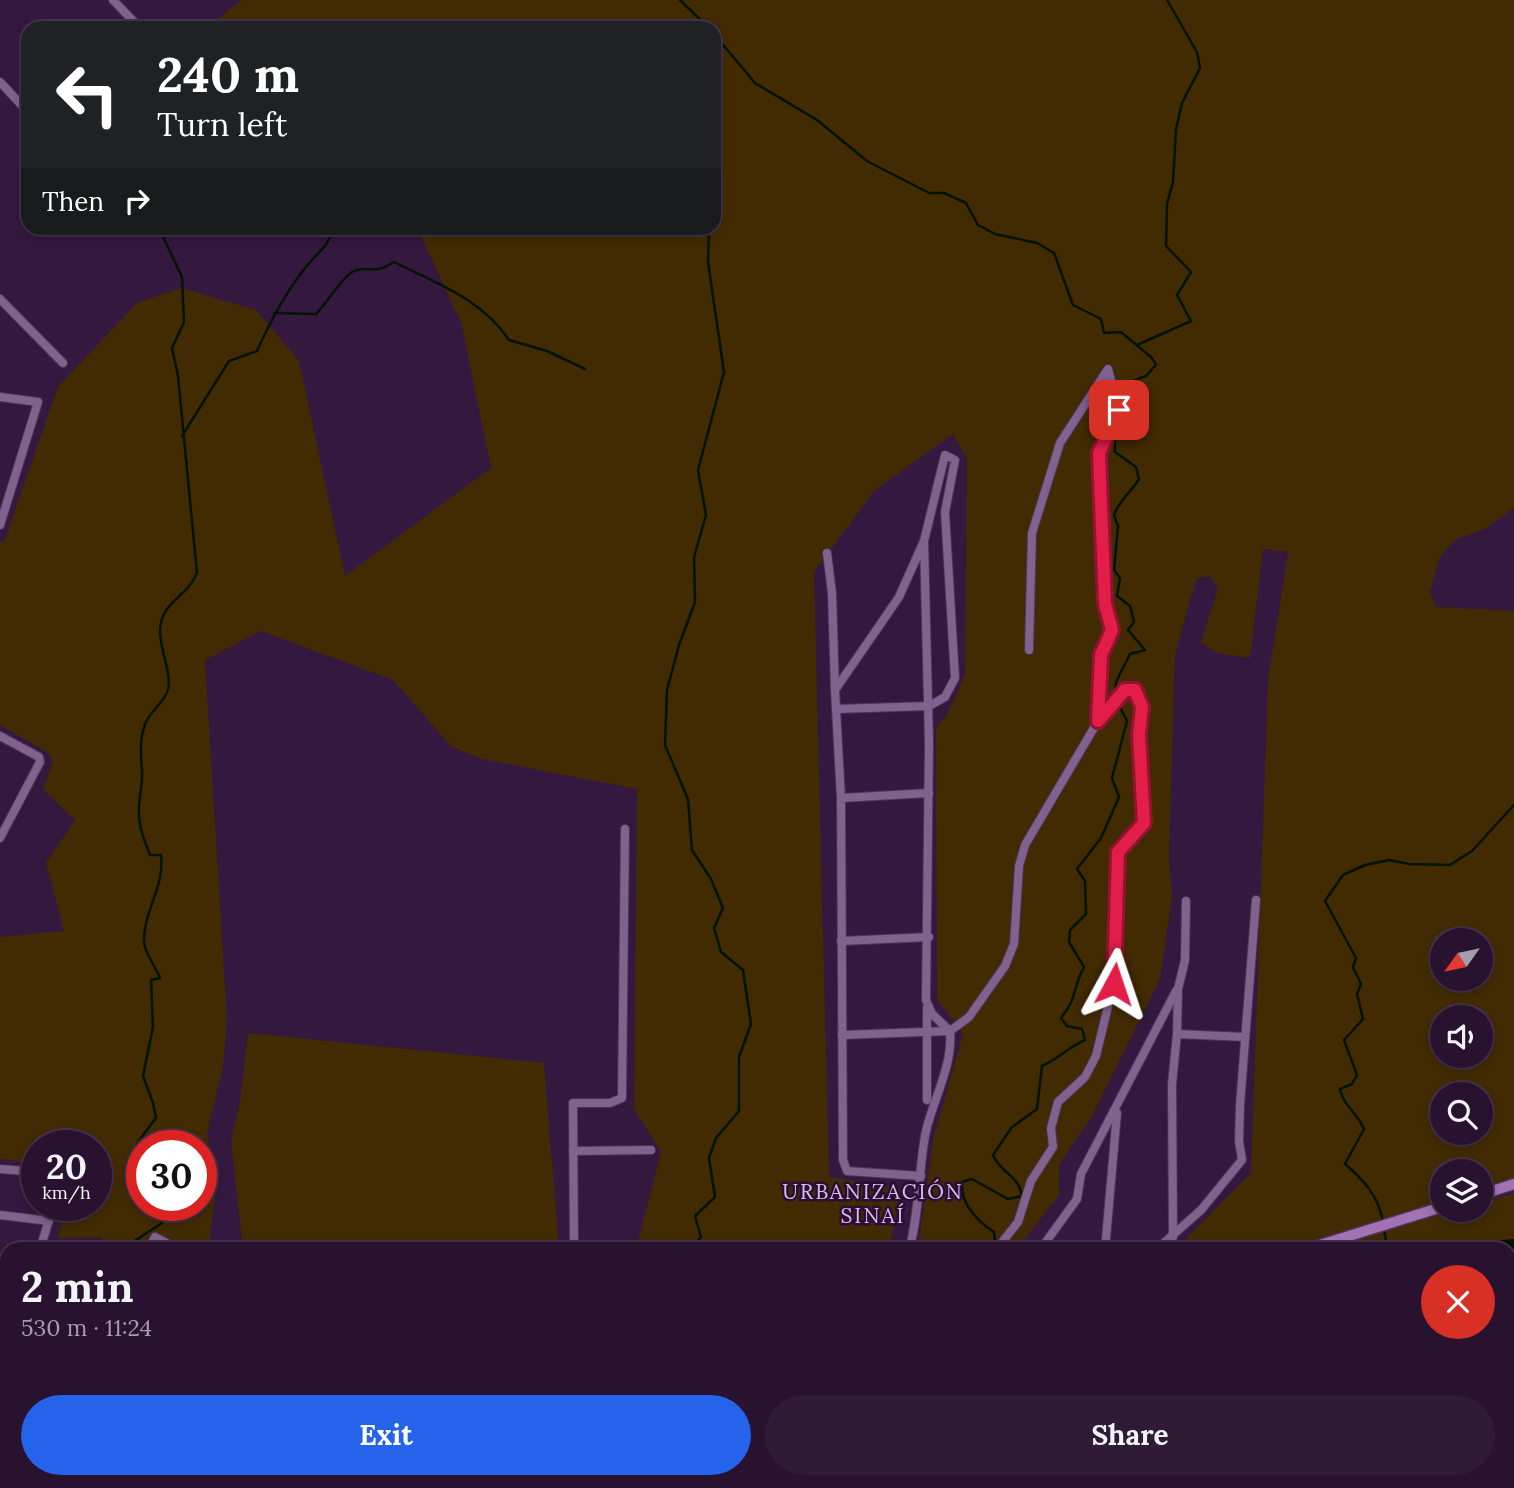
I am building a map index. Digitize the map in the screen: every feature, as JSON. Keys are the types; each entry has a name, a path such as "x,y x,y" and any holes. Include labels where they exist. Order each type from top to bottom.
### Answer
{"main road":[{"path":"1493,1191 1514,1184"},
{"path":"1329,1242 1430,1212"}],"street":[{"path":"113,0 133,21"},
{"path":"0,82 21,104"},
{"path":"0,299 63,363"},
{"path":"1030,650 1032,533 1060,443 1108,369 1119,410 1099,453 1105,604 1112,630 1101,655 1098,721"},
{"path":"0,397 38,402 0,525"},
{"path":"835,690 900,597 925,541 945,455 955,460 945,512 954,678 945,697 929,706 836,709"},
{"path":"925,541 929,706 927,1100"},
{"path":"827,553 832,593 841,798 844,1166 854,1172 921,1176"},
{"path":"842,1035 950,1031 968,1017 1004,966 1014,944 1019,866 1025,845 1098,721 1125,690 1135,690 1142,707 1139,734 1144,823 1118,852 1117,969 1112,998 1096,1056 1085,1077 1058,1102 1051,1128 1053,1147 1031,1181 1018,1222 1002,1242"},
{"path":"0,736 38,757 40,762 0,838"},
{"path":"841,798 929,793"},
{"path":"574,1242 573,1103 610,1104 622,1098 625,829"},
{"path":"1166,1242 1202,1210 1242,1160 1239,1141 1256,900"},
{"path":"1173,1237 1172,1084 1178,989 1185,960 1186,901"},
{"path":"841,941 929,937"},
{"path":"1046,1242 1077,1199 1081,1174 1178,989"},
{"path":"910,1242 926,1131 950,1053 950,1031 932,1014 926,1000"},
{"path":"1177,1034 1245,1037"},
{"path":"1106,1242 1117,1108"},
{"path":"573,1151 651,1150"},
{"path":"0,1169 21,1171"},
{"path":"0,1215 21,1218"},
{"path":"42,1242 49,1221"}],"shaded area":[{"path":"242,0 1514,0 1514,508 1483,530 1456,539 1440,556 1430,592 1436,607 1514,611 1514,1177 1493,1185 1493,1159 1430,1159 1430,1206 1306,1242 1183,1242 1251,1173 1268,681 1288,552 1263,549 1250,658 1217,653 1201,643 1218,588 1210,576 1196,579 1175,654 1169,856 1172,897 1160,979 1091,1118 1059,1164 1059,1195 1022,1242 919,1242 933,1140 963,1034 937,999 936,728 948,713 965,674 967,459 953,434 875,490 814,572 829,1177 901,1189 890,1242 638,1242 661,1152 634,1109 637,789 482,759 452,747 393,680 261,631 205,660 227,1021 223,1067 208,1130 126,1130 126,1221 212,1221 211,1242 100,1242 102,1237 58,1238 62,1221 112,1221 112,1130 21,1130 21,1161 0,1159 0,937 64,931 46,863 75,820 43,790 53,762 47,752 0,725 0,542 4,542 58,387 137,303 181,288 256,310 299,361 345,576 491,468 461,322 420,235 721,235 721,21 215,21"},
{"path":"248,1033 544,1063 558,1242 242,1242 231,1141 240,1102"},
{"path":"1514,1193 1514,1242 1346,1242 1430,1218 1430,1222 1493,1222 1493,1199"}],"waterway":[{"path":"680,0 702,21"},
{"path":"1137,345 1191,321 1177,295 1191,272 1166,246 1167,204 1173,182 1176,129 1182,103 1200,68 1197,52 1167,0"},
{"path":"721,42 755,83 817,120 867,161 929,193 944,193 966,203 978,225 995,234 1037,243 1054,253 1073,305 1101,319 1104,333 1121,332 1152,358 1156,365 1146,376 1133,381 1135,393 1143,402 1143,416 1115,439 1115,452 1136,467 1139,479 1114,515 1118,526 1114,570 1120,578 1117,596 1130,606 1134,622 1128,630 1145,650 1130,654 1116,682 1115,697"},
{"path":"147,1130 156,1118 143,1076 153,1027 151,980 160,978 144,943 147,920 160,878 161,855 150,855 140,824 141,742 145,724 168,689 161,622 167,609 189,586 197,573 178,376 172,348 184,322 182,277 162,235"},
{"path":"182,436 229,361 257,351 289,291 332,235"},
{"path":"697,1242 701,1237 695,1216 715,1197 709,1158 716,1138 739,1111 739,1057 751,1024 743,970 721,952 714,928 723,908 711,879 692,850 688,799 665,745 667,690 679,645 695,602 694,557 706,515 698,470 724,372 708,262 709,235"},
{"path":"274,313 316,314 352,272 380,268 394,262 472,303 486,313 509,340 547,351 585,369"},
{"path":"992,1242 995,1240 994,1232 971,1211 964,1197 962,1182 972,1179 1008,1199 1022,1196 1017,1183 993,1155 1012,1127 1037,1109 1042,1066 1085,1040 1082,1029 1067,1026 1061,1018 1073,998 1084,967 1069,942 1070,930 1086,914 1085,881 1077,869 1101,838 1119,797 1112,778 1127,721 1118,703"},
{"path":"1383,1222 1370,1190 1345,1164 1364,1129 1344,1100 1340,1089 1352,1084 1357,1075 1344,1040 1363,1019 1357,994 1361,984 1353,967 1356,958 1325,901 1343,875 1365,865 1389,860 1409,864 1450,865 1472,851 1514,805"},
{"path":"137,1242 136,1240 162,1221"},
{"path":"1384,1229 1386,1242"}],"district":[{"name":"URBANIZACIÓN SINAÍ","path":"873,1204"}],"route":[{"path":"1114,984 1117,969 1118,852 1132,833 1144,823 1145,809 1140,770 1142,750 1139,719 1142,707 1135,690 1125,690 1098,721 1101,655 1112,630 1105,604 1099,453 1119,410"}]}
